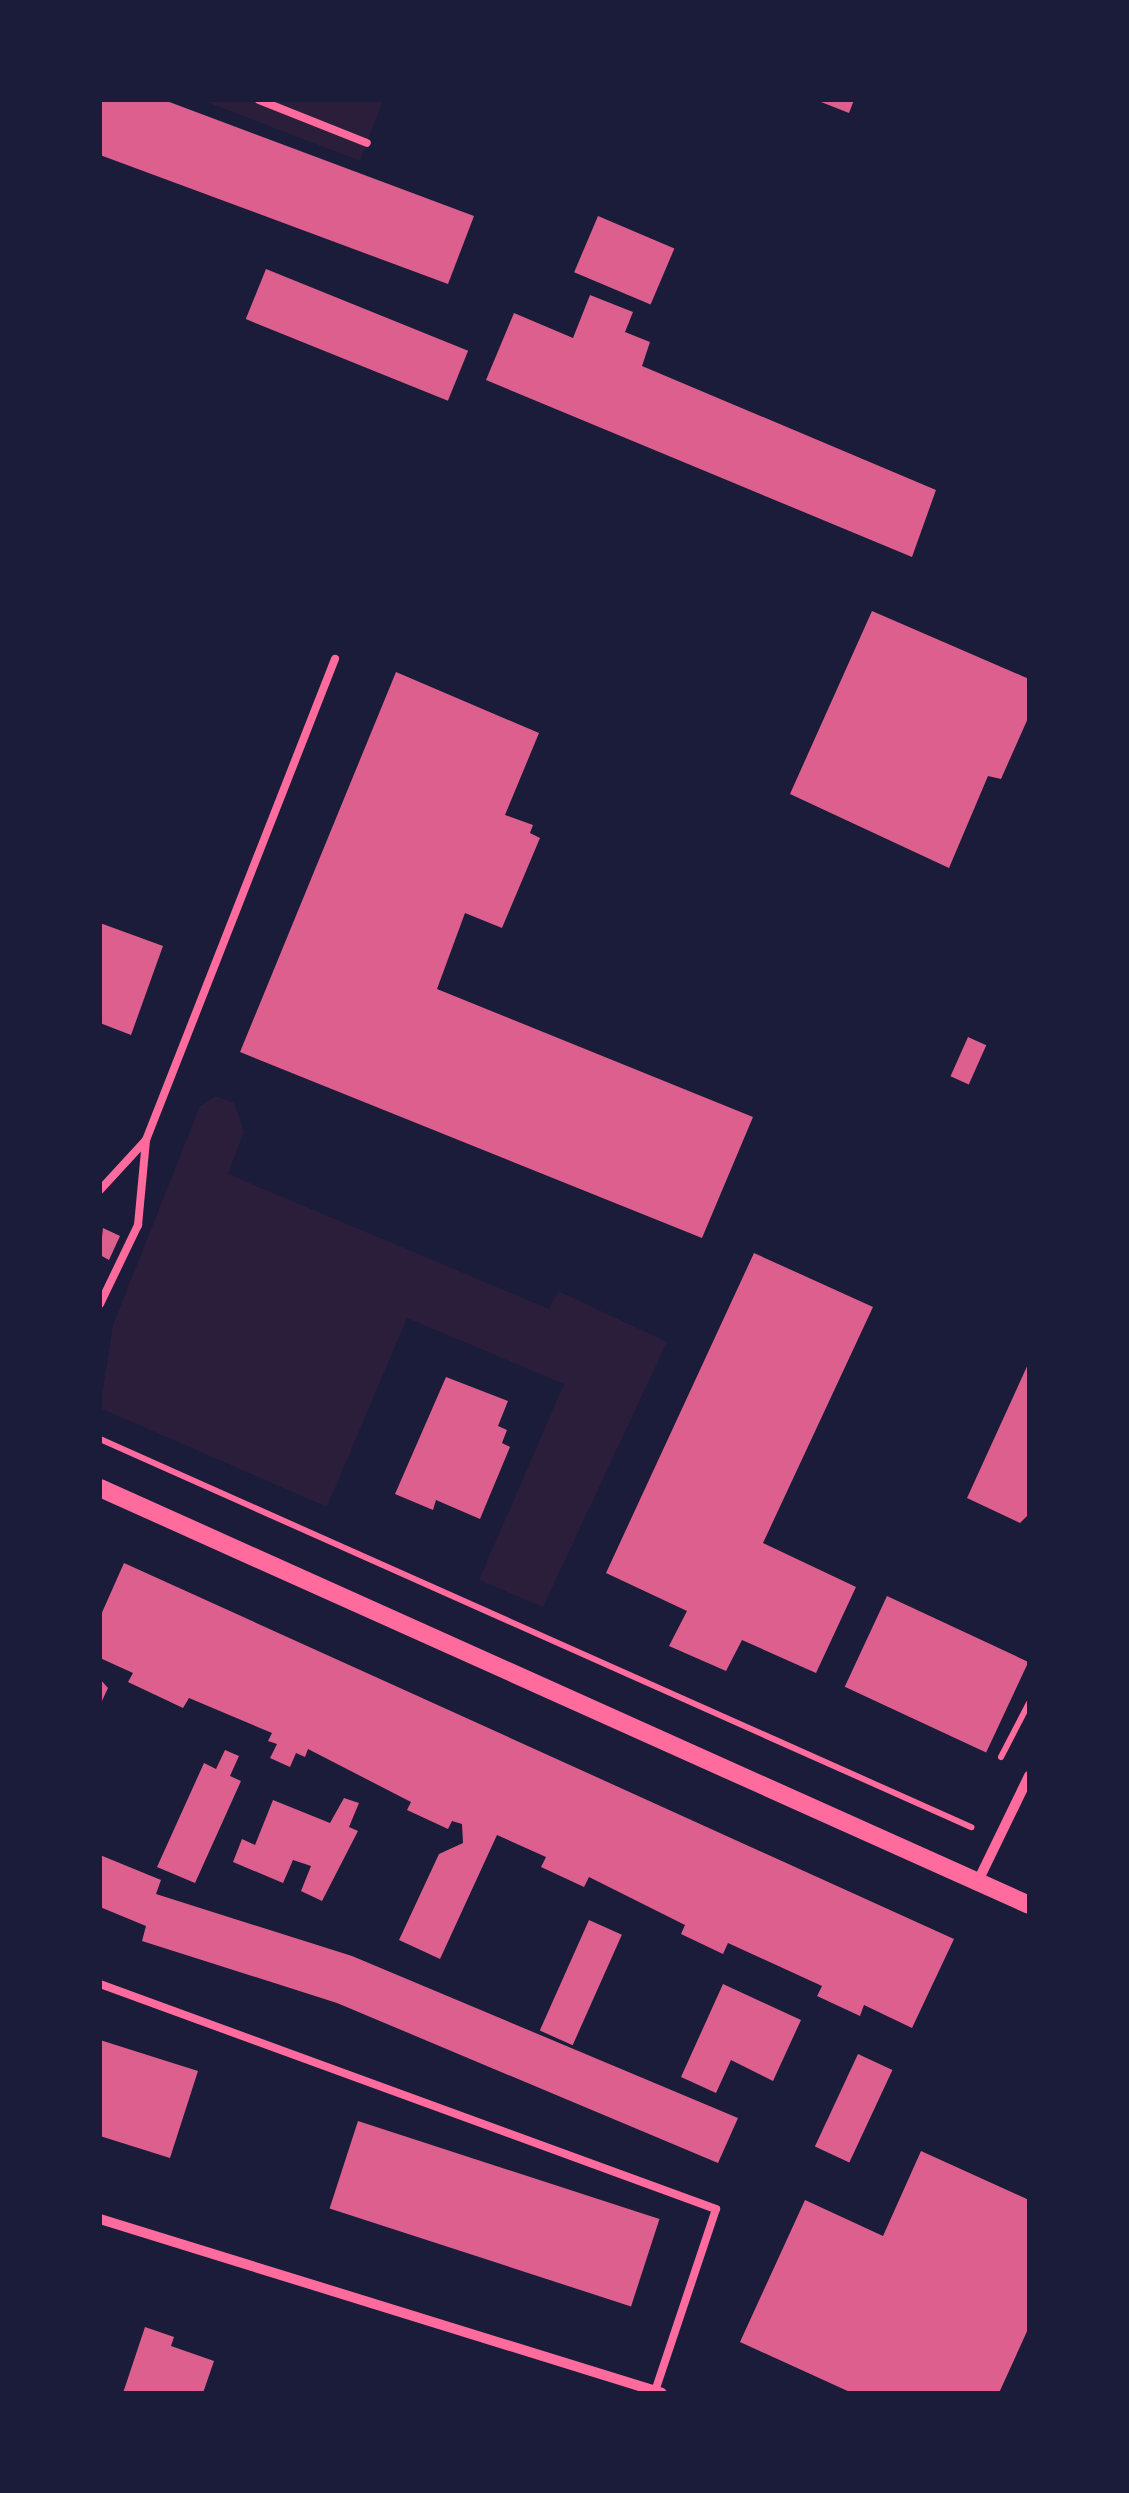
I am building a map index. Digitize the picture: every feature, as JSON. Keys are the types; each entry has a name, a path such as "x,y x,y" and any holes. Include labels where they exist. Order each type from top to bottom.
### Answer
{"street":[{"path":"100,1488 1029,1905"},
{"path":"978,1882 1029,1776"},
{"path":"100,2219 658,2392"}],"lane":[{"path":"259,100 366,143"},
{"path":"100,1304 138,1225 146,1140 335,658"},
{"path":"100,1190 146,1140"},
{"path":"100,1984 716,2209 658,2392"}],"path":[{"path":"100,1439 1000,1838"}],"shaded area":[{"path":"201,100 383,100 360,161"},
{"path":"216,1096 234,1103 244,1131 228,1174 549,1309 558,1291 667,1342 543,1607 479,1580 564,1384 407,1318 327,1507 100,1408 113,1325 200,1106"}],"building":[{"path":"100,100 164,100 474,216 448,284 100,155"},
{"path":"816,100 854,100 849,113"},
{"path":"598,216 674,248 651,305 574,272"},
{"path":"266,269 468,351 448,401 246,319"},
{"path":"590,295 633,312 625,332 650,342 642,366 936,490 912,557 486,380 514,313 573,338"},
{"path":"872,611 1029,679 1029,716 1001,779 988,776 949,868 790,794"},
{"path":"396,672 539,733 505,815 533,825 530,833 540,838 502,928 465,913 437,989 753,1117 702,1238 240,1052"},
{"path":"100,923 163,946 131,1035 100,1023"},
{"path":"968,1037 986,1045 969,1084 951,1076"},
{"path":"103,1228 120,1236 109,1260 100,1255"},
{"path":"754,1253 873,1307 763,1543 856,1587 816,1673 742,1640 726,1671 669,1646 687,1611 606,1573"},
{"path":"1029,1362 1029,1514 1020,1523 967,1498"},
{"path":"446,1377 508,1401 498,1426 507,1430 502,1443 510,1447 480,1519 436,1500 433,1510 395,1494"},
{"path":"124,1563 954,1939 912,2028 864,2005 860,2016 817,1996 822,1986 728,1943 723,1954 681,1934 685,1925 589,1877 584,1887 541,1867 546,1857 497,1835 440,1959 399,1940 439,1854 463,1843 462,1824 452,1821 448,1829 407,1810 411,1802 308,1749 305,1757 296,1753 290,1767 270,1758 277,1744 268,1741 272,1733 189,1698 183,1708 128,1682 133,1673 100,1658 100,1617"},
{"path":"887,1596 1028,1662 986,1753 845,1687"},
{"path":"100,1679 108,1688 100,1705"},
{"path":"225,1750 239,1756 230,1776 241,1781 195,1883 157,1867 204,1763 216,1769"},
{"path":"344,1798 359,1803 349,1827 358,1831 322,1901 301,1891 311,1866 293,1860 283,1883 233,1862 242,1839 255,1845 273,1800 330,1823"},
{"path":"100,1855 161,1880 156,1894 352,1956 738,2118 718,2163 337,2003 142,1941 146,1926 100,1907"},
{"path":"589,1920 622,1935 573,2045 540,2031"},
{"path":"723,1984 801,2020 773,2081 731,2060 716,2093 681,2077"},
{"path":"100,2040 198,2071 170,2158 100,2136"},
{"path":"858,2054 892,2070 849,2163 815,2146"},
{"path":"358,2121 659,2219 631,2306 330,2208"},
{"path":"921,2151 1029,2200 1029,2327 999,2393 852,2393 740,2342 805,2200 883,2236"},
{"path":"145,2327 174,2337 171,2346 214,2361 203,2393 123,2393"}]}
